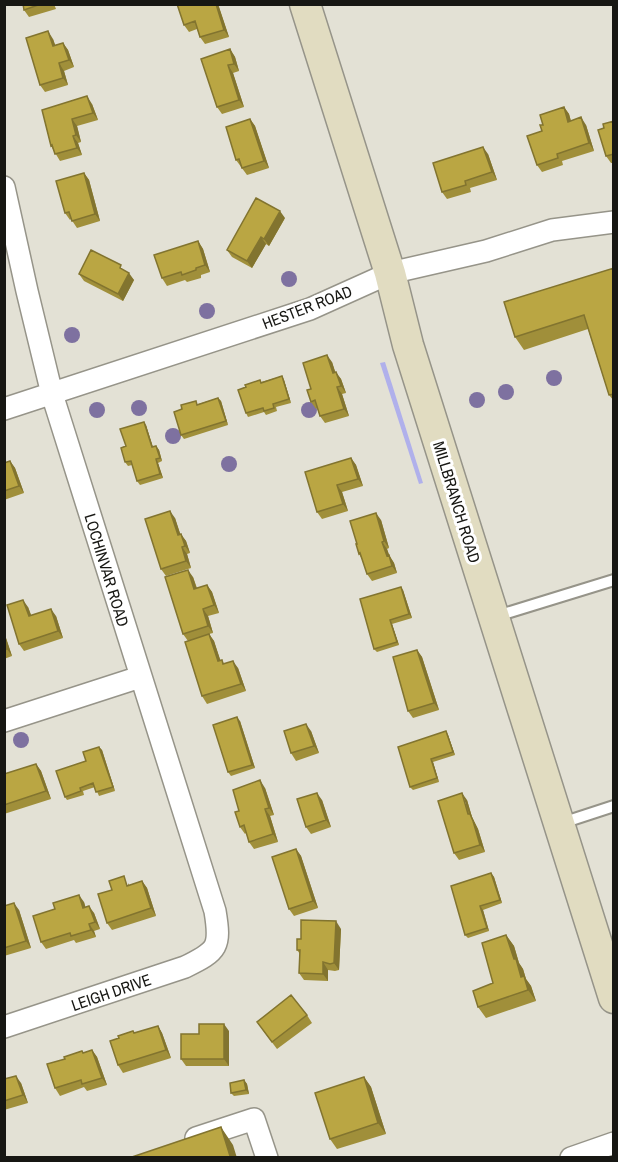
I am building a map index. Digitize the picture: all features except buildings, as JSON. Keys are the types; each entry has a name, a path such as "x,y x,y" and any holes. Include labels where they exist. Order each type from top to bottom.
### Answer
{"main road":[{"name":"MILLBRANCH ROAD","path":"305,4 390,273 408,345 612,991"}],"street":[{"name":"LOCHINVAR ROAD","path":"4,187 52,394 215,911 218,932 214,949"},
{"name":"HESTER ROAD","path":"4,409 310,309 390,273 486,251 552,230 614,222"},
{"path":"4,720 140,677"},
{"name":"LEIGH DRIVE","path":"4,1028 185,967 203,958 214,949"},
{"path":"180,1144 254,1119 267,1158"},
{"path":"571,1158 614,1143"}],"lane":[{"path":"494,617 614,580"},
{"path":"559,824 614,806"}],"shaded area":[{"path":"385,362 423,483 419,484 380,363"}]}
